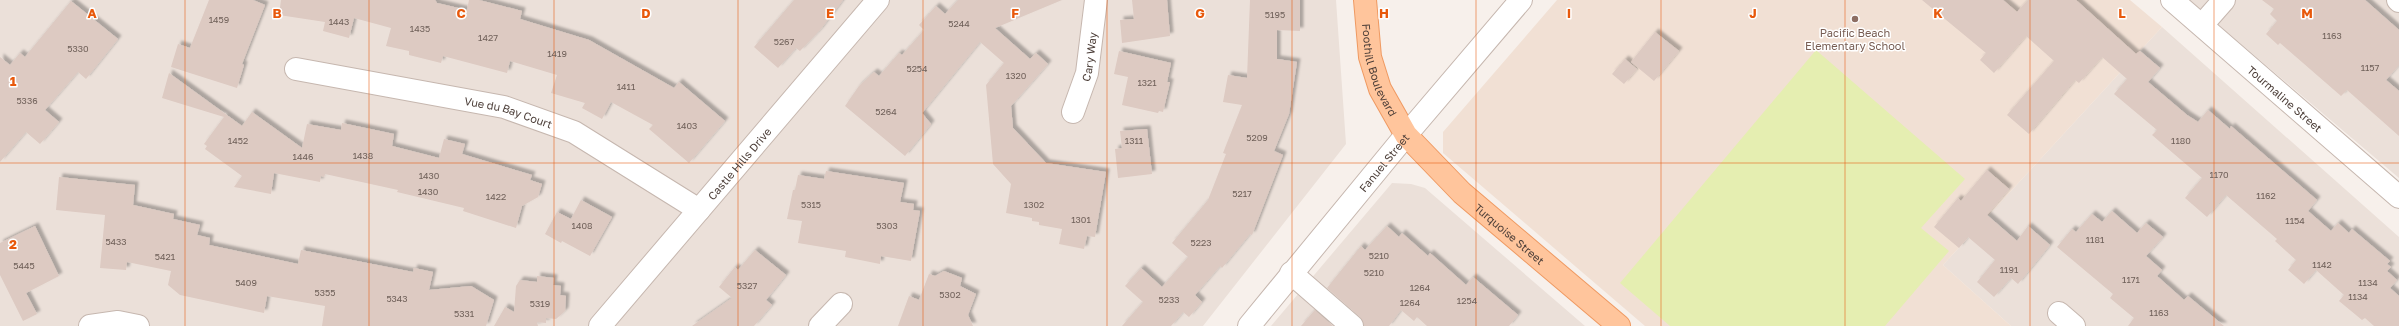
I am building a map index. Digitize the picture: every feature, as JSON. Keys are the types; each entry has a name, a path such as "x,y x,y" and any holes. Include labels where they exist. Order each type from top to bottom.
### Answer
{"main road":[{"name":"Foothill Boulevard","path":"1366,0 1370,57 1380,89 1406,135"},
{"name":"Turquoise Street","path":"1406,135 1462,193 1619,326"}],"street":[{"name":"Castle Hills Drive","path":"600,326 878,0"},
{"name":"Cary Way","path":"1074,112 1087,73 1096,0"},
{"name":"Fanuel Street","path":"1249,326 1291,273 1406,135 1521,0"},
{"name":"Tourmaline Street","path":"2172,0 2399,197"},
{"path":"2202,25 2224,0"},
{"name":"Vue du Bay Court","path":"296,69 511,110 574,132 699,210"},
{"path":"1291,273 1352,326"},
{"path":"820,326 841,304"},
{"path":"90,326 118,322 138,326"}],"shaded area":[{"path":"0,0 1336,0 1346,144 1203,326 0,326"},
{"path":"1557,0 2130,0 2162,27 1943,265 2011,326 1645,326 1443,153 1443,132"},
{"path":"2189,0 2399,0 2399,178"},
{"path":"2162,27 2399,237 2399,326 2011,326 1943,265"},
{"path":"1392,183 1411,184 1425,188 1585,326 1271,326"}],"green space":[{"path":"1816,50 1965,179 1921,228 1949,251 1885,326 1670,326 1620,283"}],"building":[{"path":"209,0 253,0 265,5 242,64 244,65 237,88 171,67 178,44 190,48"},
{"path":"281,0 435,0 437,3 467,10 469,0 479,0 522,11 520,19 589,40 674,88 679,82 725,121 689,163 649,129 653,125 611,102 602,119 582,108 585,103 551,93 557,75 510,61 507,73 443,56 441,63 409,55 409,51 386,46 391,28 354,18 349,38 323,31 325,22 279,15"},
{"path":"794,0 843,0 820,30 800,51 796,48 778,68 754,47"},
{"path":"958,0 1062,0 995,28 1030,59 1036,53 1048,64 1011,106 1013,128 1046,163 1106,172 1095,237 1087,236 1084,249 1059,244 1062,229 1039,225 1039,222 1032,221 1032,218 1006,213 1011,184 993,164 986,85 1004,63 980,42 922,113 931,124 905,156 845,106 859,86 874,72 879,76 899,53 902,55 924,30 919,25 936,6 945,14"},
{"path":"1132,0 1167,0 1170,36 1122,43 1120,20 1134,19"},
{"path":"1250,0 1300,0 1300,31 1277,30 1277,59 1297,62 1289,114 1274,151 1283,155 1252,235 1250,234 1222,268 1220,266 1195,295 1202,302 1189,317 1183,312 1171,326 1122,326 1143,302 1125,286 1141,268 1162,287 1188,257 1172,243 1208,200 1226,154 1223,153 1242,105 1223,102 1228,75 1247,78"},
{"path":"1922,0 2003,0 2017,12 2028,0 2076,0 2136,54 2140,51 2160,68 2148,82 2187,115 2198,122 2208,110 2230,129 2231,126 2317,200 2308,211 2331,231 2338,223 2349,233 2352,229 2390,261 2387,264 2391,267 2387,271 2397,280 2390,288 2399,296 2399,326 2374,326 2365,318 2362,320 2339,301 2344,295 2316,270 2304,284 2288,270 2296,260 2275,241 2277,239 2226,195 2207,217 2185,198 2202,178 2152,135 2157,130 2114,94 2127,79 2102,57 2079,83 2075,80 2029,134 2007,115 2054,61 2026,36 1994,73 1980,60 1986,53"},
{"path":"2262,0 2365,0 2399,30 2399,65 2386,80 2399,91 2399,136 2347,90 2341,96 2280,43 2278,45 2266,34 2277,21 2270,14 2274,9"},
{"path":"71,1 118,39 86,79 78,72 45,110 59,122 40,144 26,132 0,162 0,57 10,65 20,53 25,57"},
{"path":"1655,32 1679,51 1654,81 1631,62"},
{"path":"1119,51 1171,63 1167,82 1170,82 1163,112 1159,111 1158,113 1122,105 1128,77 1114,74"},
{"path":"1625,59 1637,69 1624,84 1612,74"},
{"path":"169,73 242,126 252,112 302,148 307,124 341,130 342,123 394,134 392,146 439,158 444,139 465,144 462,154 532,175 530,180 542,184 538,197 522,206 516,228 463,211 464,208 397,192 398,190 325,174 324,177 321,176 320,182 274,173 271,194 234,187 242,176 205,149 207,146 204,144 224,117 162,98"},
{"path":"1147,129 1152,174 1118,178 1115,149 1122,148 1120,131"},
{"path":"1987,170 2009,189 1987,215 2017,241 2028,226 2050,245 2018,284 2011,278 1994,297 1977,282 1995,260 1968,237 1959,248 1934,227 1958,198 1961,201"},
{"path":"826,171 904,183 900,202 914,204 913,210 920,211 911,261 881,256 880,264 845,257 846,251 798,243 802,221 787,219 793,190 795,190 798,175 824,179"},
{"path":"59,177 135,185 133,205 174,214 173,219 200,225 197,235 210,238 209,245 298,264 301,250 413,272 414,268 433,272 429,290 471,286 494,300 486,326 322,326 325,306 267,296 264,313 180,295 168,285 171,271 127,262 126,270 100,268 105,215 56,210"},
{"path":"581,200 612,217 590,256 545,234 557,212 571,219"},
{"path":"2112,211 2137,233 2146,223 2163,237 2146,256 2162,270 2157,276 2184,300 2188,296 2224,326 2128,326 2134,318 2110,298 2113,294 2057,247 2072,229 2076,232 2092,214 2102,222"},
{"path":"35,226 59,276 26,293 37,314 23,321 0,275 0,243"},
{"path":"1387,226 1399,237 1402,233 1428,256 1430,253 1466,285 1473,277 1518,315 1509,326 1427,326 1417,317 1414,321 1401,310 1389,326 1364,326 1360,317 1327,288 1361,246 1365,250"},
{"path":"755,250 786,275 766,300 772,305 754,326 692,326 732,298 719,287 735,267 738,270"},
{"path":"944,271 962,278 960,286 976,294 968,315 973,326 898,326 909,296 919,300 929,274 935,276"},
{"path":"537,276 554,278 553,285 561,286 560,295 566,296 565,311 556,319 546,318 546,323 537,322 538,326 494,326 505,307 514,312 516,286 520,280 537,282"},
{"path":"1315,310 1333,326 1301,326"}],"place":[{"name":"Pacific Beach Elementary School","path":"1855,19"}]}
